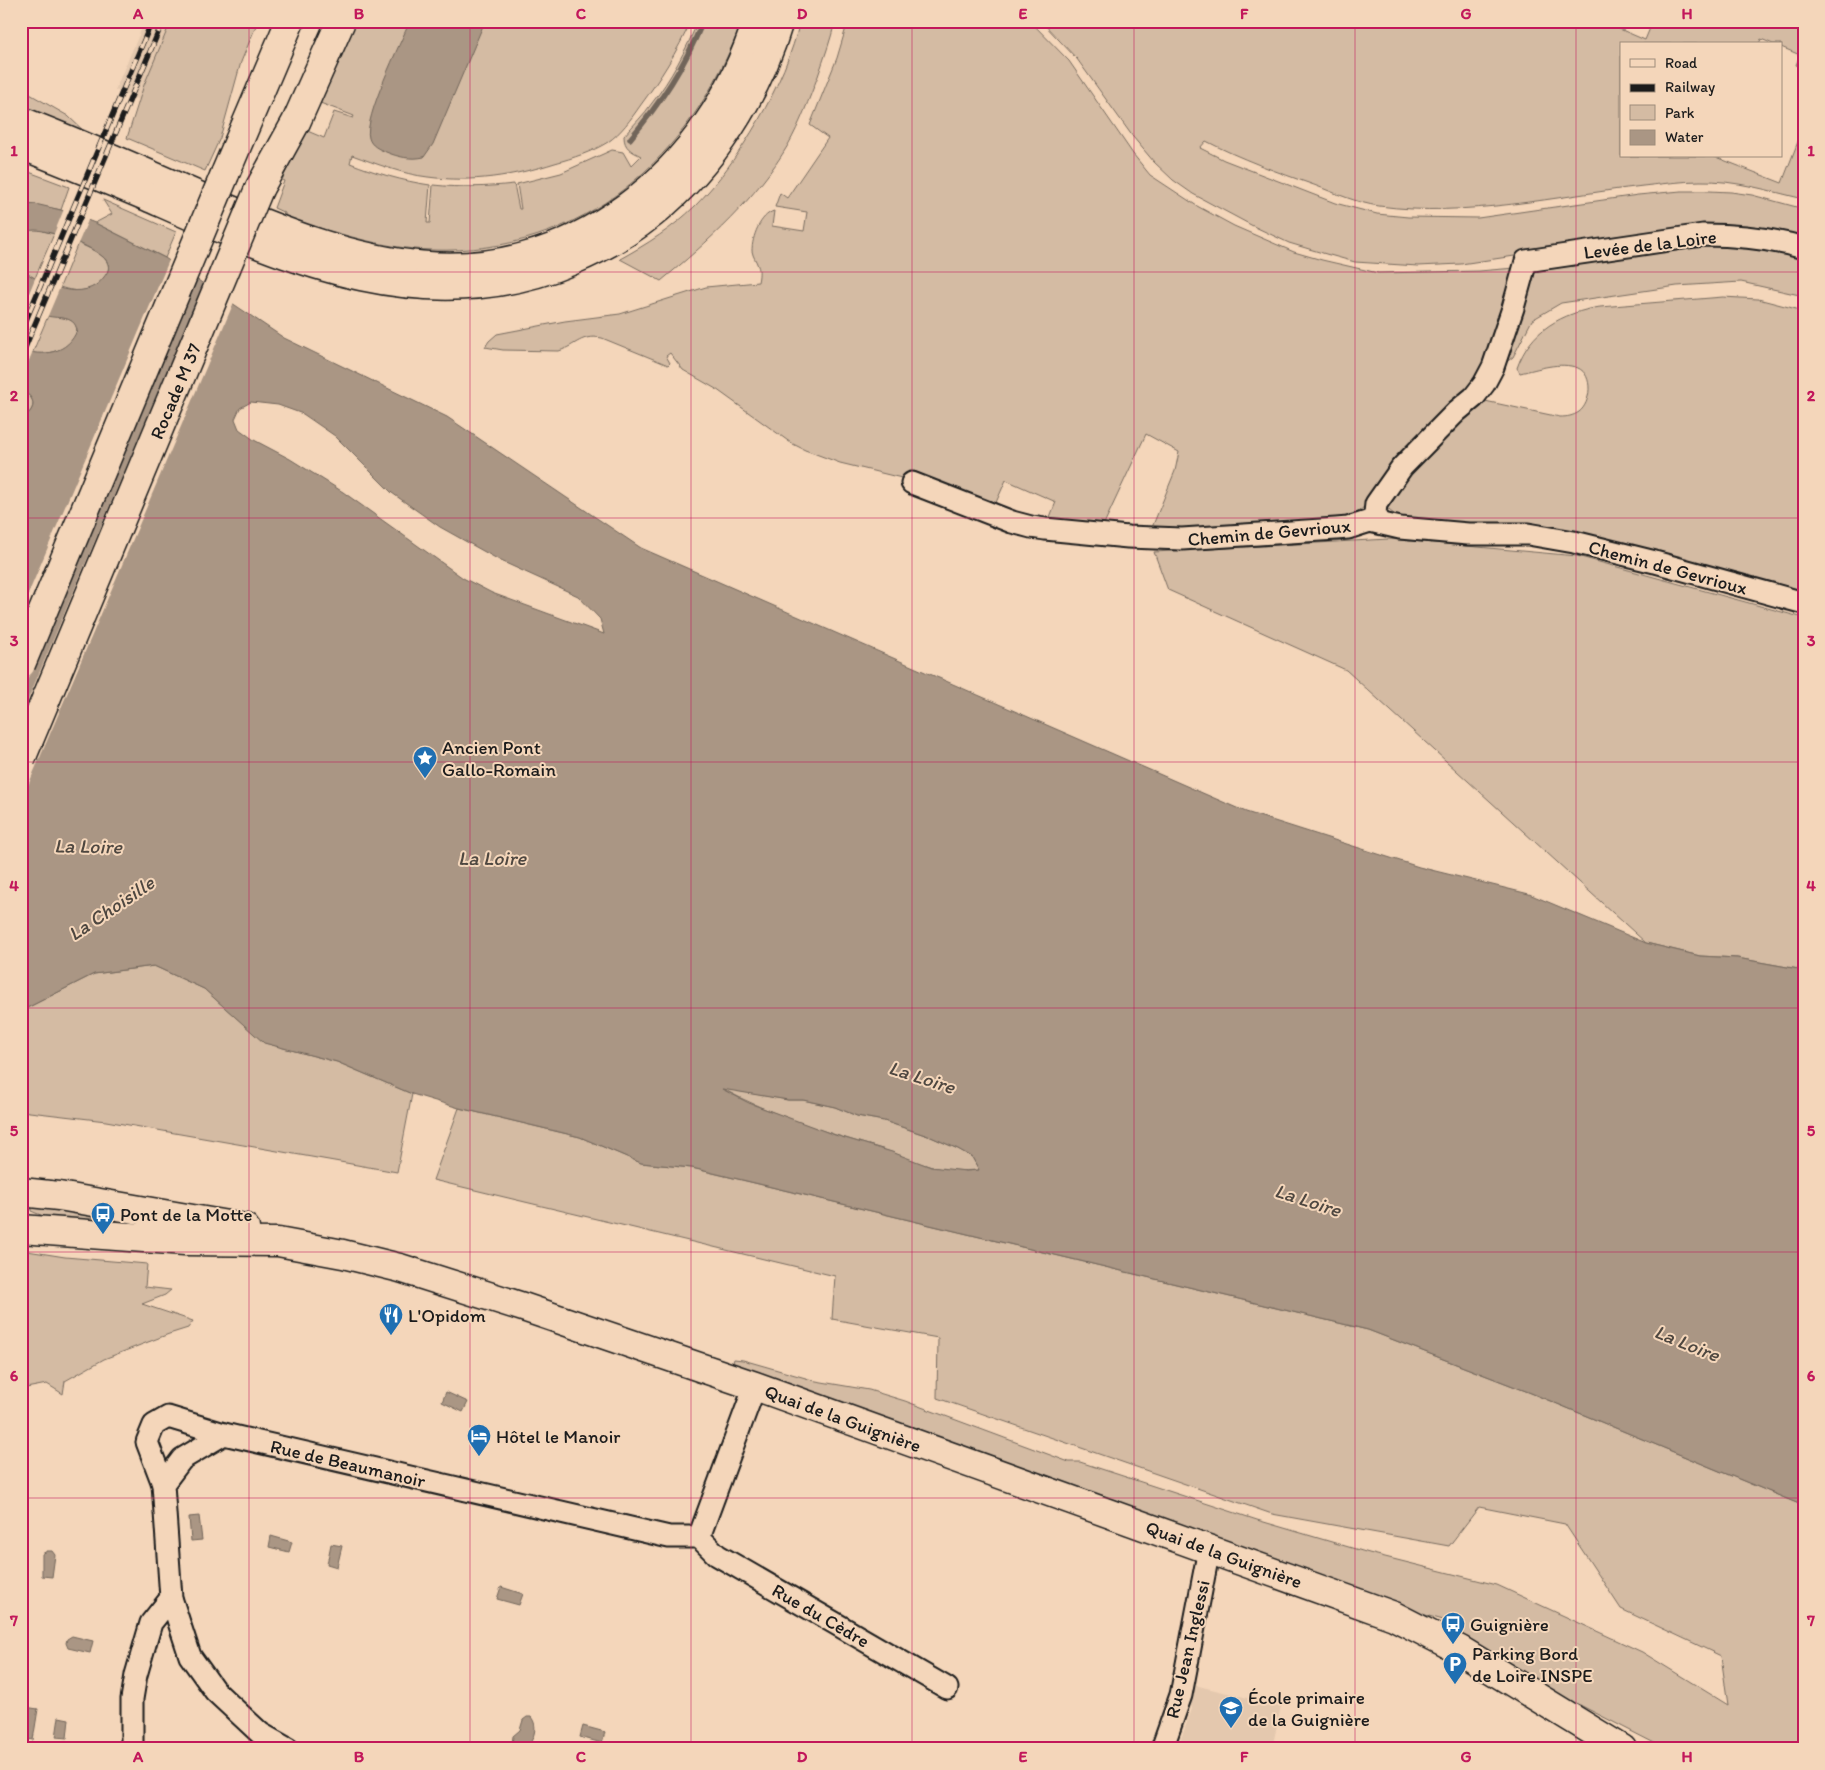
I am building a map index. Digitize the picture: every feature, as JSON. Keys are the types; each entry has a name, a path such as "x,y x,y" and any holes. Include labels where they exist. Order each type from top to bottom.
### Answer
{"main road":[{"name":"Rocade M 37","path":"21,664 290,21"},
{"name":"Rocade M 37","path":"21,759 259,189 324,21"},
{"path":"259,189 296,122 341,21"},
{"path":"21,121 271,227 334,249 412,265 480,265 522,256 565,243 615,215 642,196 690,146 710,119 743,60 757,21"},
{"path":"21,145 234,234 310,263 354,276 387,282 443,287 520,279 552,269 614,240 668,200 714,149 734,120 751,91 765,61 779,21"},
{"path":"21,1192 60,1196 249,1229 278,1242"},
{"name":"Quai de la Guignière","path":"21,1229 184,1241 278,1242 343,1254 400,1268 523,1307 755,1386 1362,1603 1428,1632 1622,1749"}],"street":[{"name":"Levée de la Loire","path":"1380,522 1374,513 1376,504 1402,467 1457,410 1474,397 1484,384 1496,359 1526,261 1703,235 1760,237 1804,248"},
{"name":"Chemin de Gevrioux","path":"912,483 1012,522 1031,527 1128,537 1155,539 1206,538 1267,532 1348,528 1365,521 1380,522 1400,528 1468,534 1528,534 1574,542 1655,562 1804,603"},
{"path":"699,1537 755,1386"},
{"name":"Rue de Beaumanoir","path":"163,1484 147,1442 154,1425 168,1417 224,1434 669,1537 699,1537"},
{"path":"224,1434 182,1459 163,1484 171,1598 190,1656 215,1691 260,1733 288,1749"},
{"name":"Rue du Cèdre","path":"699,1537 717,1555 947,1688"},
{"name":"Rue Jean Inglessi","path":"1162,1749 1181,1695 1209,1549"},
{"path":"132,1749 132,1699 136,1675 151,1623 171,1598"}],"shaded area":[{"path":"145,21 171,21 139,100 115,90"},
{"name":"École primaire de la Guignière","path":"1186,1683 1281,1706 1272,1749 1177,1749 1192,1709"}],"green space":[{"path":"171,21 258,21 241,62 220,138 205,171 127,138 144,85"},
{"path":"350,21 691,21 680,44 661,75 626,126 608,142 596,149 540,168 476,179 444,179 409,174 352,155 350,163 389,176 430,185 427,223 430,223 433,185 474,187 514,184 519,209 521,209 517,184 561,173 612,150 623,152 631,166 641,156 631,151 624,140 624,136 646,112 666,84 698,21 742,21 721,70 694,115 662,155 625,188 583,216 537,235 487,247 432,250 376,243 285,218 285,213 274,208 284,181 282,180 305,130 324,138 334,112 353,118 354,116 315,101"},
{"path":"800,21 835,21 818,76 800,120 776,165 730,219 661,281 620,259 678,221 712,188 728,167 759,120 772,95 784,69"},
{"path":"848,21 1030,21 1069,61 1133,154 1150,175 1197,206 1234,226 1294,252 1378,273 1479,271 1515,268 1517,272 1482,364 1470,384 1370,502 1353,516 1346,519 1197,531 1182,528 1151,530 1175,471 1179,452 1146,434 1103,526 1048,522 1056,502 1006,480 994,507 914,471 910,480 840,463 805,450 791,443 716,389 683,370 670,353 666,356 670,363 668,365 602,338 595,337 589,337 559,351 503,350 485,347 497,334 565,321 620,314 706,287 758,282 759,269 752,253 752,245 755,233 765,217 774,211 772,226 804,231 807,212 775,207 780,193 787,198 828,138 810,125 837,58"},
{"path":"1041,21 1601,21 1645,40 1653,21 1804,21 1804,61 1801,67 1796,65 1800,55 1782,47 1782,42 1768,42 1761,39 1760,42 1620,42 1620,158 1718,158 1782,183 1804,126 1804,199 1727,182 1693,181 1478,208 1412,209 1371,205 1354,200 1259,165 1206,141 1200,148 1224,160 1335,203 1377,214 1408,217 1478,218 1638,195 1681,191 1731,192 1752,195 1804,209 1804,242 1628,239 1461,264 1418,266 1355,262 1289,243 1193,194 1173,180 1154,162 1133,137 1077,59"},
{"path":"21,89 68,116 88,135 21,109"},
{"path":"21,169 69,187 61,210 51,208 43,231 54,234 35,278 30,276 21,282"},
{"path":"103,200 176,232 165,258 95,223 112,214"},
{"path":"78,243 102,256 107,262 108,268 105,277 95,286 79,291 60,287"},
{"path":"1736,243 1804,256 1804,296 1741,282 1677,286 1561,303 1532,320 1513,357 1505,363 1535,268 1688,244"},
{"path":"1723,297 1758,299 1804,311 1804,598 1760,585 1404,522 1385,507 1398,481 1467,411 1485,401 1560,417 1574,414 1583,408 1588,396 1589,383 1587,377 1578,368 1556,365 1520,373 1517,368 1530,343 1560,319 1600,307"},
{"path":"48,316 63,317 72,321 77,329 76,334 70,344 62,349 32,354"},
{"path":"21,389 30,397 33,404 30,412 21,420"},
{"path":"1389,539 1577,556 1804,618 1804,970 1737,958 1700,956 1646,943 1346,670 1168,590 1154,552"},
{"path":"154,966 204,989 265,1043 337,1062 412,1094 397,1172 106,1121 21,1111 21,1011 94,974"},
{"path":"721,1088 788,1100 803,1100 835,1107 857,1116 884,1121 931,1137 958,1149 972,1157 979,1170 935,1168 800,1123 760,1107"},
{"path":"459,1108 580,1137 641,1163 692,1168 1368,1330 1531,1393 1804,1506 1804,1749 1666,1749 1580,1705 1576,1705 1572,1709 1463,1639 1461,1628 1454,1623 1418,1613 732,1366 734,1359 743,1360 816,1381 869,1390 905,1401 1069,1462 1080,1462 1257,1520 1369,1553 1497,1585 1642,1652 1728,1705 1721,1656 1621,1609 1565,1524 1479,1507 1449,1546 1272,1514 937,1398 938,1338 832,1319 835,1276 433,1180"},
{"path":"31,1206 64,1208 193,1228 60,1223 31,1211"},
{"path":"21,1250 65,1257 147,1264 145,1287 171,1290 165,1295 142,1304 193,1321 188,1328 104,1359 65,1381 63,1394 47,1384 21,1389"}],"water":[{"path":"410,21 485,21 433,144 424,157 405,158 376,147 370,141 369,128 377,98"},
{"name":"La Loire","path":"35,204 61,210 95,223 165,258 284,338 447,417 641,548 1246,812 1419,867 1529,894 1646,943 1700,956 1737,958 1804,970 1804,1506 1531,1393 1368,1330 692,1168 641,1163 580,1137 459,1108 412,1094 337,1062 264,1043 204,989 154,966 94,974 21,1011 21,420 30,412 33,404 30,397 21,389 21,349 37,353 54,352 68,344 77,330 73,322 65,318 47,316 21,305 21,269 51,286 75,291 96,285 108,271 109,267 104,258 75,241 52,233 35,230 21,235 21,206","holes":["251,402 278,405 303,414 335,436 392,493 440,527 501,561 578,596 600,619 604,634 492,593 463,578 343,492 290,459 254,440 239,429 235,419 240,408","722,1089 788,1100 803,1100 835,1107 857,1116 884,1121 931,1137 958,1149 972,1157 979,1170 966,1171 931,1167 892,1152 835,1135 749,1103"]},
{"path":"446,1392 468,1402 463,1412 442,1402"},
{"path":"199,1516 202,1540 191,1541 189,1517"},
{"path":"271,1536 292,1542 289,1552 269,1547"},
{"path":"331,1544 342,1546 337,1567 327,1564"},
{"path":"52,1551 55,1555 52,1577 42,1576 42,1554"},
{"path":"501,1587 523,1594 519,1605 497,1599"},
{"path":"72,1636 93,1641 90,1653 68,1648 67,1639"},
{"path":"25,1707 38,1709 33,1740 21,1738"},
{"path":"59,1717 69,1719 67,1738 56,1737"},
{"path":"531,1717 535,1725 533,1737 527,1749 515,1749 512,1745 513,1736 520,1730 523,1720"},
{"path":"583,1726 605,1732 602,1743 580,1737"}],"pier":[{"path":"64,209 89,218 77,246 53,236"},
{"path":"170,258 197,277 21,694 21,611"},
{"path":"36,276 61,285 47,318 23,308"},
{"path":"204,282 234,302 21,802 21,716"},
{"path":"21,347 33,351 21,379"}],"waterway":[{"path":"630,139 671,83 703,21"}],"railway":[{"path":"21,332 152,21"},
{"path":"21,357 163,21"}],"place":[{"name":"Ancien Pont Gallo-Romain","path":"425,779"},
{"name":"Pont de la Motte","path":"103,1235"},
{"name":"L'Opidom","path":"391,1336"},
{"name":"Hôtel le Manoir","path":"479,1457"},
{"name":"Guignière","path":"1453,1645"},
{"name":"Parking Bord de Loire INSPE","path":"1455,1685"},
{"name":"École primaire de la Guignière","path":"1231,1729"}],"water label":[{"name":"La Choisille","path":"111,908"}]}
